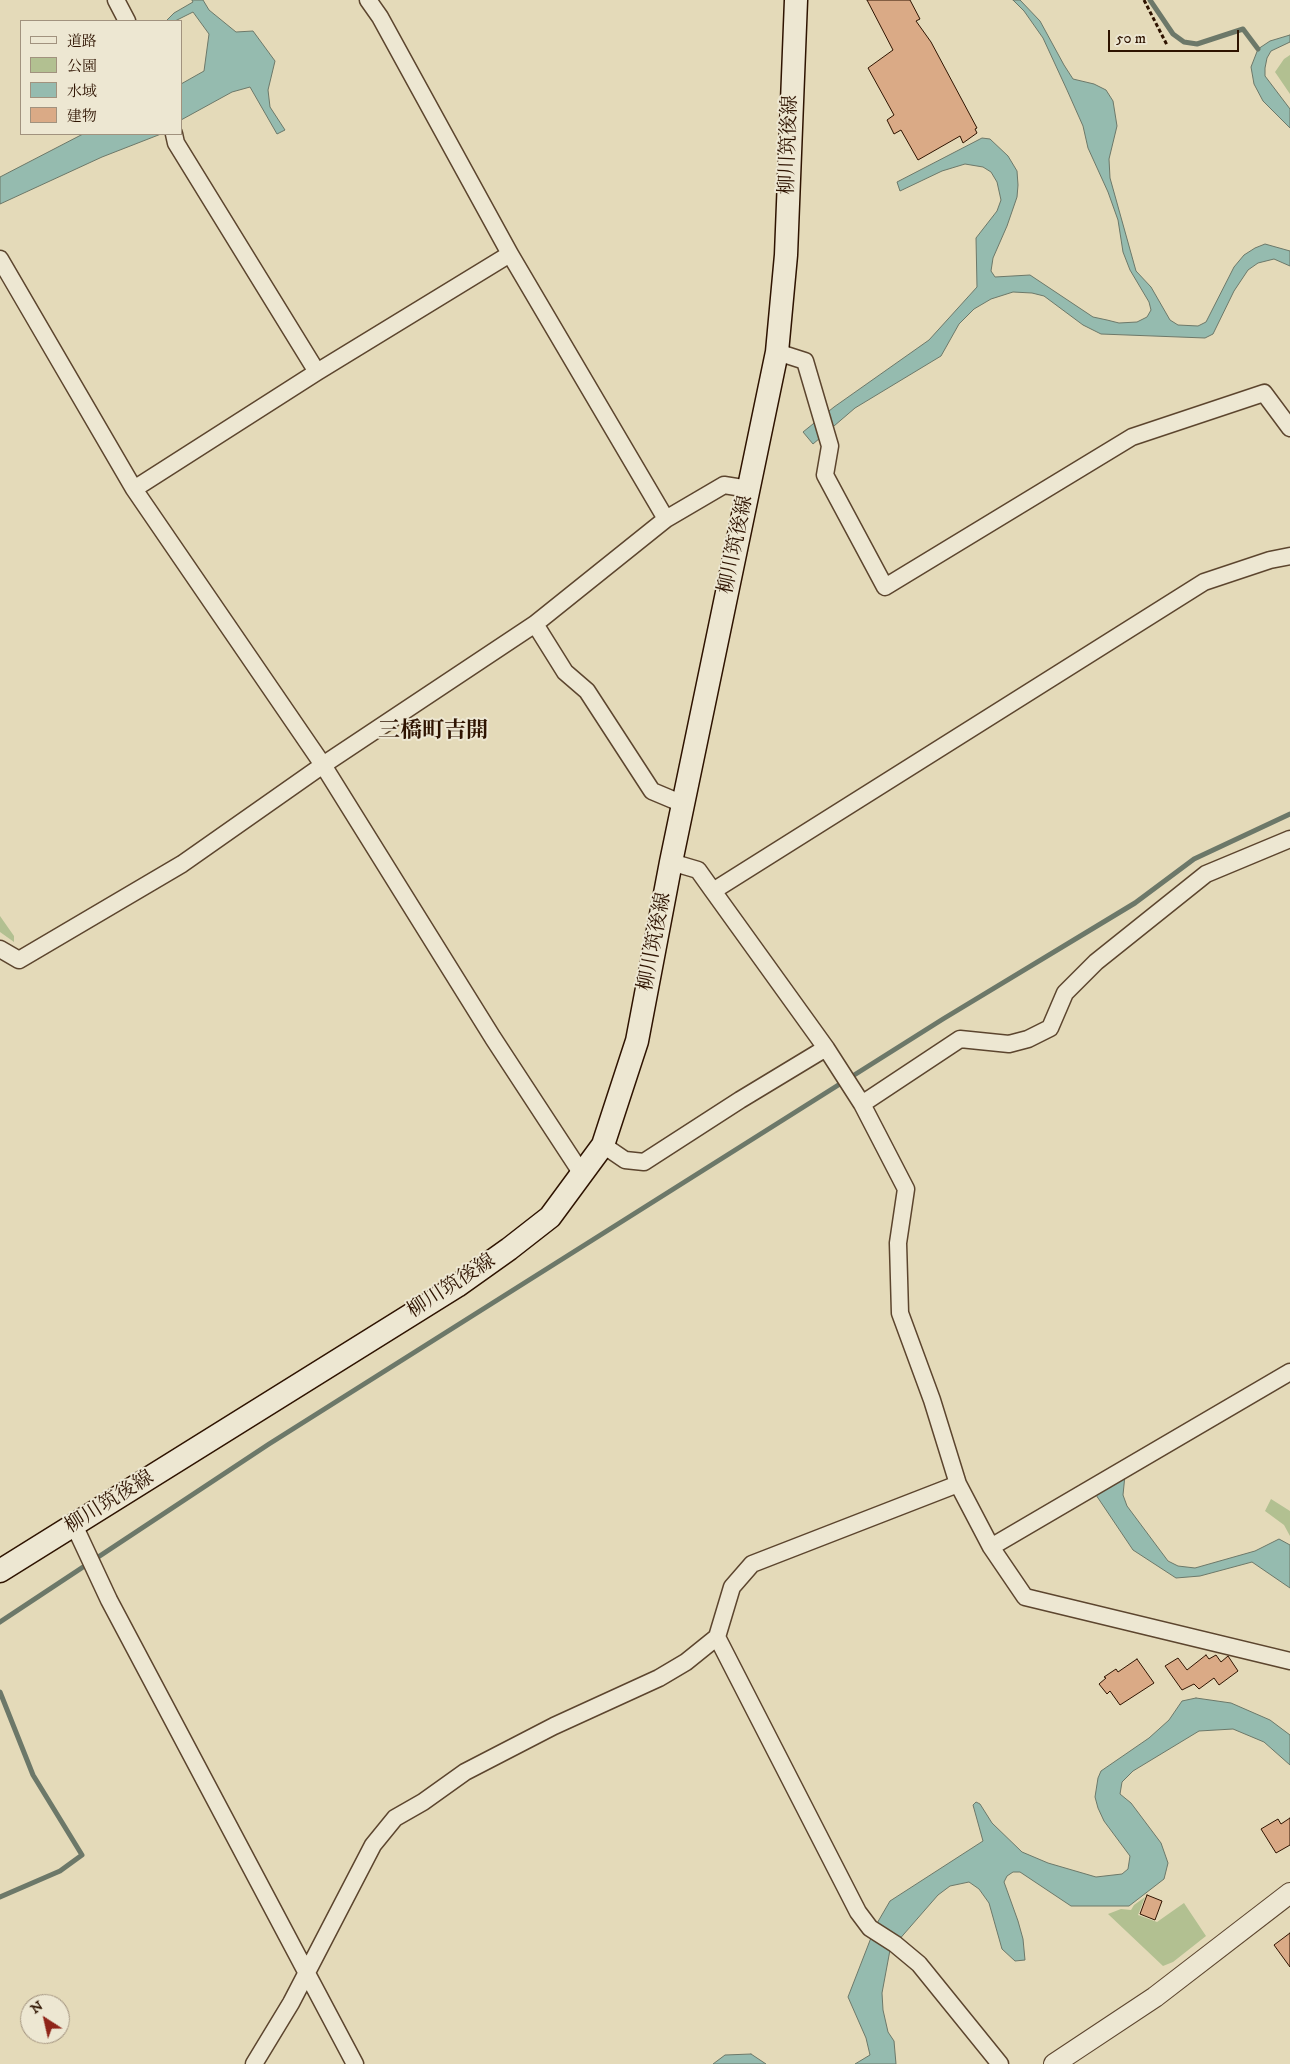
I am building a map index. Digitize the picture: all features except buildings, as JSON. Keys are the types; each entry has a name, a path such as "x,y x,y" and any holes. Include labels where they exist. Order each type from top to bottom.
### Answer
{"main road":[{"name":"柳川筑後線","path":"0,1572 457,1286 550,1217 603,1145 637,1042 671,862 778,352 786,255 796,0"}],"street":[{"path":"116,0 126,20"},
{"path":"368,0 380,17 510,254 666,519"},
{"path":"175,138 317,372"},
{"path":"134,489 317,372 510,254"},
{"path":"0,259 134,489 323,766 488,1029 582,1174"},
{"path":"778,352 805,361 830,446 825,475 885,587 1132,437 1264,393 1290,428"},
{"path":"0,949 19,960 182,864 323,766 535,624 666,519 724,485 749,489"},
{"path":"713,891 896,778 1204,582 1270,560 1290,556"},
{"path":"535,624 564,672 587,691 652,791 683,804"},
{"path":"862,1104 960,1039 1009,1044 1028,1039 1050,1028 1065,993 1096,962 1206,874 1290,838"},
{"path":"671,862 698,870 826,1048 862,1104 906,1189 898,1243 900,1313 932,1400 958,1484 991,1547 1024,1597 1290,1661"},
{"path":"603,1145 625,1160 644,1162 740,1100 826,1048"},
{"path":"991,1547 1290,1372"},
{"path":"254,2064 291,2003 373,1845 395,1818 473,1768 554,1726 659,1678 686,1662 717,1636 732,1587 752,1564 958,1484"},
{"path":"74,1525 109,1600 355,2064"},
{"path":"717,1636 858,1912 870,1928 895,1944 919,1964 1000,2064"},
{"path":"1054,2064 1155,1997 1290,1893"}],"path":[{"path":"1144,0 1167,45"}],"green space":[{"path":"1290,55 1290,94 1275,72 1284,59"},
{"path":"0,916 14,936 14,942 0,932"},
{"path":"1271,1499 1290,1511 1290,1536 1284,1525 1265,1511"},
{"path":"1145,1897 1138,1915 1157,1922 1184,1903 1206,1936 1173,1962 1163,1966 1108,1914 1121,1909 1131,1910 1134,1905"}],"water":[{"path":"192,0 203,0 209,10 236,32 253,31 275,61 268,90 270,107 285,130 277,134 250,87 232,92 182,119 182,83 204,71 209,34 193,12 177,20 167,20 174,13 193,2"},
{"path":"1013,0 1020,0 1040,21 1073,79 1094,84 1106,90 1113,101 1117,126 1109,159 1110,178 1136,271 1151,287 1170,320 1178,325 1198,326 1206,322 1234,267 1244,255 1255,248 1265,244 1290,251 1290,266 1274,259 1258,263 1248,270 1234,291 1213,334 1205,338 1101,334 1083,325 1044,296 1013,292 991,299 974,309 959,324 941,356 855,408 813,444 803,432 834,407 929,340 977,287 976,238 997,211 1001,200 997,182 991,172 983,167 965,164 942,171 900,191 897,182 982,138 990,139 1008,156 1017,171 1017,197 993,258 991,271 995,277 1030,275 1093,317 1119,323 1137,322 1147,317 1151,310 1149,302 1130,270 1123,252 1118,220 1108,192 1088,148 1083,126 1067,90 1043,38 1024,11"},
{"path":"1290,35 1290,42 1271,51 1267,58 1265,76 1290,109 1290,128 1263,101 1254,84 1251,67 1258,49 1270,41"},
{"path":"81,135 158,135 102,157 0,204 0,177"},
{"path":"1125,1475 1123,1495 1127,1506 1168,1561 1178,1566 1195,1568 1255,1551 1279,1539 1290,1545 1290,1588 1252,1562 1200,1576 1176,1578 1133,1550 1096,1495"},
{"path":"1196,1698 1231,1703 1270,1720 1290,1735 1290,1765 1264,1742 1233,1729 1199,1731 1133,1771 1122,1782 1120,1794 1131,1803 1161,1843 1168,1863 1164,1879 1129,1906 1071,1906 1020,1872 1013,1872 1007,1876 1004,1882 1023,1939 1025,1960 1015,1961 1002,1949 989,1903 979,1889 969,1882 950,1886 938,1895 890,1950 882,1993 883,2010 888,2032 894,2041 896,2064 855,2064 870,2055 866,2038 848,1997 876,1925 890,1901 983,1841 973,1805 976,1802 980,1804 992,1823 1022,1852 1048,1863 1096,1877 1122,1874 1128,1869 1130,1856 1104,1821 1098,1808 1095,1797 1098,1778 1101,1771 1149,1738 1169,1720 1182,1701"},
{"path":"751,2054 766,2064 713,2064 725,2055"}],"waterway":[{"path":"1150,0 1173,34 1184,42 1197,44 1243,29 1258,49"},
{"path":"0,1622 269,1444 943,1019 1135,903 1194,859 1290,814"},
{"path":"0,1692 33,1775 82,1855 60,1871 0,1897"}],"district":[{"name":"三橋町吉開","path":"433,732"}]}
